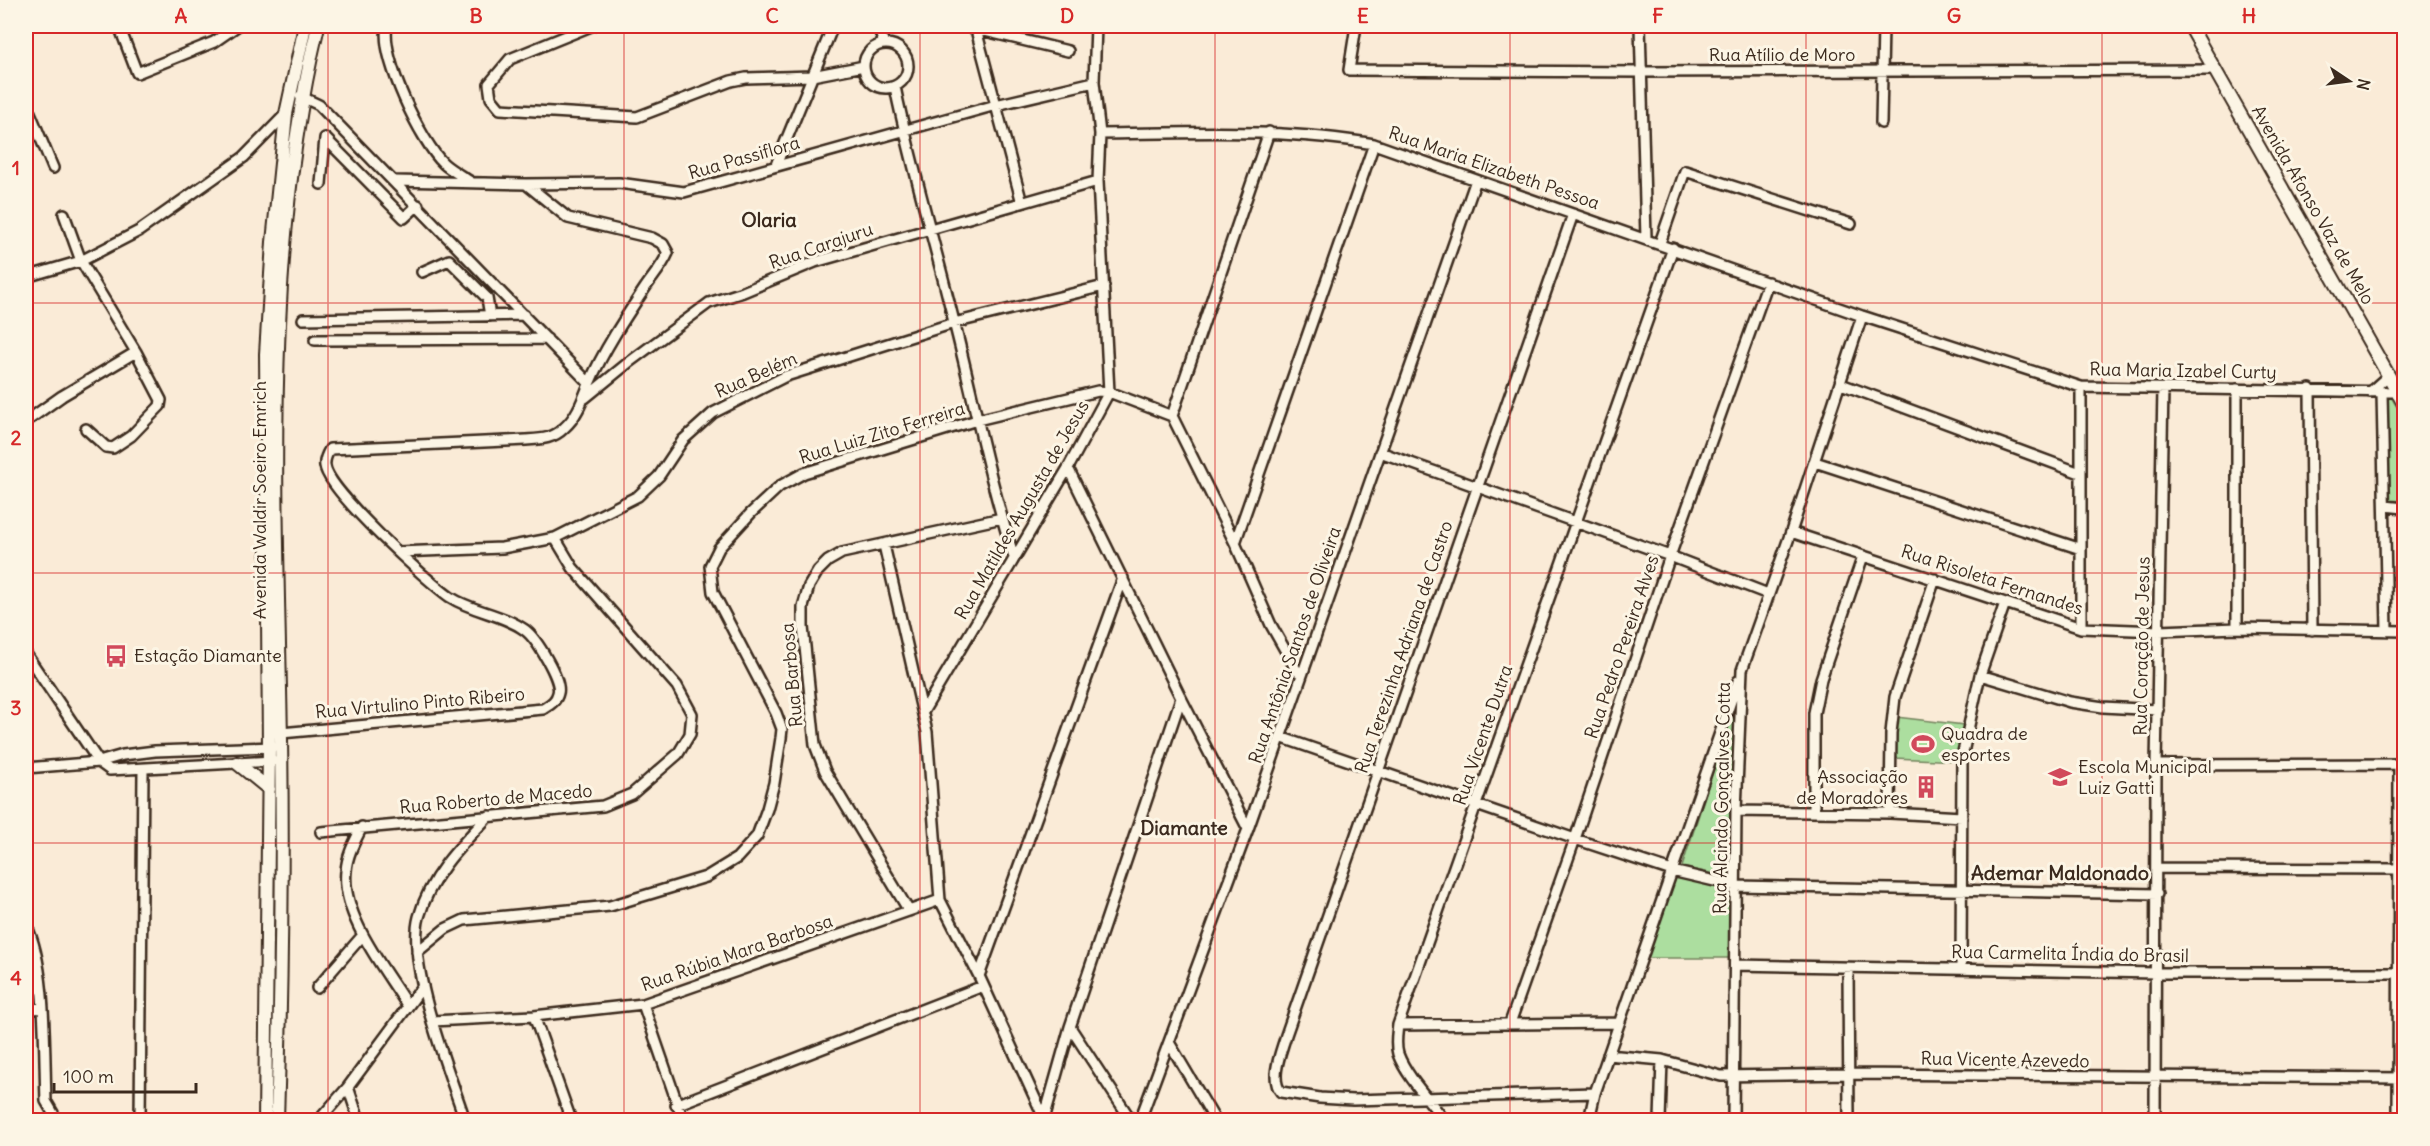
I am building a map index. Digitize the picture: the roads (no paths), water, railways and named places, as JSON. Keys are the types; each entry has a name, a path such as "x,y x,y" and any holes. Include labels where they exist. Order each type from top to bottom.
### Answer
{"main road":[{"name":"Avenida Waldir Soeiro Emrich","path":"277,1120 281,981 275,747 266,609 266,354 273,242 286,114 305,26"},
{"name":"Avenida Waldir Soeiro Emrich","path":"275,747 281,733 277,353 286,226 297,129 318,26"},
{"name":"Avenida Afonso Vaz de Melo","path":"2190,26 2404,403"},
{"name":"Avenida Waldir Soeiro Emrich","path":"265,1120 268,789 275,761"},
{"path":"237,763 268,789"}],"street":[{"path":"119,26 137,73 214,42 237,26"},
{"path":"387,26 387,39 393,65 412,118 429,146 445,164 471,182"},
{"path":"591,26 510,58 489,84 491,98 500,109 637,117 738,80 812,76 864,66"},
{"path":"776,165 833,26"},
{"path":"878,26 884,44"},
{"path":"964,26 976,27 1068,51"},
{"path":"986,30 1003,26"},
{"name":"Rua Matildes Augusta de Jesus","path":"923,712 1068,468 1109,392 1098,181 1100,134 1094,82 1096,26"},
{"name":"Rua Atílio de Moro","path":"1356,26 1349,70 1641,72 2216,70"},
{"path":"1640,26 1646,238"},
{"path":"1881,123 1883,26"},
{"path":"976,27 1022,203"},
{"path":"884,44 891,44 903,51 909,64 906,78 895,87 881,88 874,85 865,73 864,66 868,54 878,45 884,44"},
{"name":"Rua Passiflora","path":"395,181 526,184 619,183 684,192 996,105 1094,82"},
{"path":"895,87 977,420 1014,557"},
{"path":"290,94 303,96 319,105 589,383"},
{"path":"26,103 53,168"},
{"path":"26,278 81,261 139,231 244,157 286,114"},
{"path":"1172,416 1269,132"},
{"name":"Rua Maria Elizabeth Pessoa","path":"1100,134 1269,132 1332,136 1374,144 1862,316"},
{"path":"321,184 325,138 404,218 418,205"},
{"path":"1235,543 1374,144"},
{"path":"1660,243 1685,171 1851,224"},
{"name":"Rua Antônia Santos de Oliveira","path":"1140,1120 1248,829 1476,180"},
{"name":"Rua Carajuru","path":"583,400 628,363 709,303 743,292 815,262 1098,181"},
{"path":"526,184 568,218 652,238 663,244 668,253 663,264 616,333 589,383 583,400"},
{"path":"64,214 81,261 136,352 161,400 160,406 131,436 113,448 106,447 86,429"},
{"name":"Rua Terezinha Adriana de Castro","path":"1428,1099 1342,1099 1281,1092 1276,1084 1278,1068 1286,1035 1573,214"},
{"name":"Rua Vicente Dutra","path":"1398,1025 1673,248"},
{"path":"422,272 449,260 487,298 489,316"},
{"name":"Rua Pedro Pereira Alves","path":"1510,1023 1575,839 1670,556 1768,282"},
{"name":"Rua Belém","path":"398,552 502,548 555,538 638,496 659,476 683,440 713,413 786,376 954,323 1104,286"},
{"path":"303,319 524,315"},
{"name":"Rua Alcindo Gonçalves Cotta","path":"1733,1120 1736,811 1742,670 1815,462 1862,316"},
{"name":"Rua Maria Izabel Curty","path":"1862,316 2081,387 2398,392"},
{"path":"315,339 548,339"},
{"path":"26,414 31,418 62,396 136,352"},
{"path":"2370,392 2389,375"},
{"path":"1841,384 2080,473"},
{"path":"2081,387 2081,628"},
{"name":"Rua Coração de Jesus","path":"2155,1120 2156,765 2163,388"},
{"path":"2237,389 2237,628"},
{"path":"2310,389 2312,630"},
{"name":"Rua Luiz Zito Ferreira","path":"417,952 445,928 464,920 610,906 706,877 736,858 757,836 774,783 782,729 776,712 712,592 710,576 713,556 751,513 780,486 804,473 977,420 1098,391 1109,392"},
{"path":"1109,392 1172,416 1235,543 1271,625 1297,671 1302,675"},
{"path":"2382,393 2387,631"},
{"name":"Rua Virtulino Pinto Ribeiro","path":"281,733 543,709 554,702 559,692 556,679 540,649 527,631 450,597 398,552 333,484 325,467 326,456 330,449 553,437 566,427 583,400"},
{"path":"1380,452 1670,556 1768,594"},
{"path":"1815,462 2081,549"},
{"path":"1068,468 1248,829"},
{"path":"2385,506 2404,508"},
{"name":"Rua Barbosa","path":"909,912 825,771 815,745 803,607 809,586 818,571 828,561 842,553 1002,518"},
{"name":"Rua Risoleta Fernandes","path":"1791,532 2081,628 2159,631 2237,628 2404,631"},
{"name":"Rua Roberto de Macedo","path":"321,832 603,806 632,794 678,754 690,734 692,714 677,686 573,568 555,538"},
{"path":"884,545 927,732 940,900 979,976 1044,1120"},
{"path":"1814,812 1814,713 1821,679 1863,556"},
{"path":"979,976 1123,578"},
{"path":"1890,813 1891,733 1895,697 1935,579"},
{"path":"1961,969 1962,757 1980,675 2005,603"},
{"path":"26,654 99,762 110,770 275,761"},
{"path":"1589,1120 1608,1054 1742,670"},
{"path":"1980,675 2070,702 2103,707 2158,710"},
{"path":"1044,1120 1070,1027 1181,698"},
{"path":"1280,737 1672,871 1736,886 2157,894"},
{"path":"26,768 99,762 123,754 275,747"},
{"path":"2156,765 2402,764 2402,1078 2398,1120"},
{"path":"140,1120 143,770"},
{"path":"1736,811 1890,813 1962,818"},
{"path":"465,1120 432,1021 423,986 417,952 419,918 432,885 460,846 489,816"},
{"path":"362,827 345,873 349,902 363,935 407,1005"},
{"path":"2157,868 2401,869"},
{"name":"Rua Rúbia Mara Barbosa","path":"432,1021 534,1016 644,1004 940,900"},
{"path":"26,925 38,961 46,1101 57,1120"},
{"path":"317,988 363,935"},
{"name":"Rua Carmelita Índia do Brasil","path":"1736,965 2156,973 2402,973"},
{"path":"1848,968 1848,1120"},
{"path":"319,1120 348,1087 423,986"},
{"path":"676,1106 983,986"},
{"path":"644,1004 676,1106 683,1120"},
{"path":"26,1010 41,1008"},
{"path":"534,1016 571,1120"},
{"path":"1444,1120 1399,1054 1396,1039 1398,1025 1619,1023"},
{"path":"1070,1027 1131,1120"},
{"path":"1170,1044 1215,1120"},
{"name":"Rua Vicente Azevedo","path":"1608,1054 1662,1060 1721,1076 1734,1077 1849,1074 2402,1078"},
{"path":"1660,1120 1662,1060"},
{"path":"348,1087 359,1120"},
{"path":"1428,1099 1595,1093"},
{"path":"1022,1120 1044,1120"}],"place":[{"name":"Estação Diamante","path":"116,656"},
{"name":"Quadra de esportes","path":"1923,744"},
{"name":"Escola Municipal Luiz Gatti","path":"2060,777"},
{"name":"Associação de Moradores","path":"1926,787"}],"district":[{"name":"Olaria","path":"769,220"},
{"name":"Diamante","path":"1184,828"},
{"name":"Ademar Maldonado","path":"2060,873"}]}
